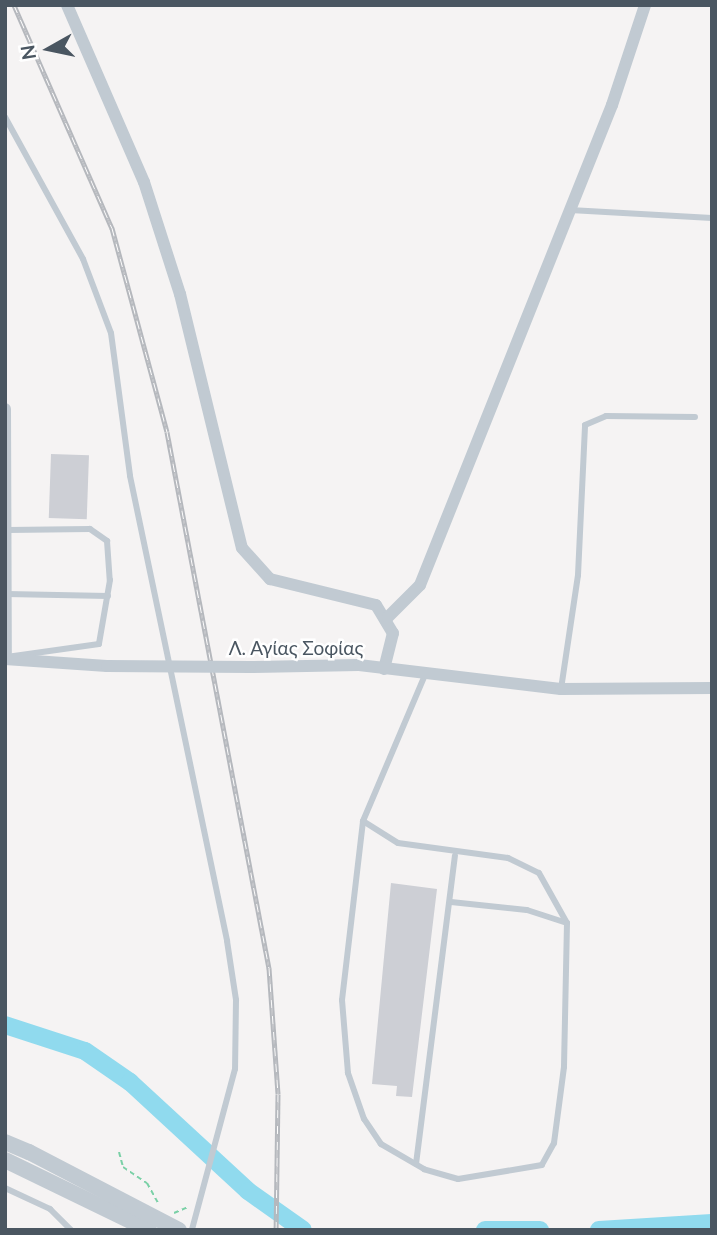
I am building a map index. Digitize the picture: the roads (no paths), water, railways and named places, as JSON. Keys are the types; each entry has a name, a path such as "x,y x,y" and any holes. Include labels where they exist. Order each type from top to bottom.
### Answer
{"street":[{"path":"67,5 145,182 180,294 242,548 270,579 376,605 388,617 393,633 384,668"},
{"path":"388,617 420,585 568,210 645,5"},
{"path":"5,409 8,530 5,659"},
{"name":"Λ. Αγίας Σοφίας","path":"5,659 107,666 384,668 424,677 561,689 712,688"},
{"path":"5,1142 26,1159 149,1230"},
{"path":"5,1160 26,1159 174,1223"}],"lane":[{"path":"5,117 83,259 111,333 133,489 189,735 236,1000 235,1069 192,1230"},
{"path":"568,210 712,218"},
{"path":"561,689 578,575 586,425 606,416 695,417"},
{"path":"5,659 99,644 108,596 101,535 90,529 8,530"},
{"path":"7,594 108,596"},
{"path":"363,821 398,843 456,855 508,858 539,873 567,923 564,1066 554,1143 542,1165 458,1179 416,1164 381,1144 364,1119 348,1073 342,1000 363,821 424,677"},
{"path":"416,1164 456,855"},
{"path":"451,902 527,910 567,923"},
{"path":"5,1188 50,1209 71,1230"}],"waterway":[{"path":"5,1025 85,1051 130,1082 248,1191 303,1230"},
{"path":"599,1230 712,1223"},
{"path":"485,1230 540,1230"}],"railway":[{"path":"14,5 112,228 167,432 269,968 278,1094 276,1230"}]}
